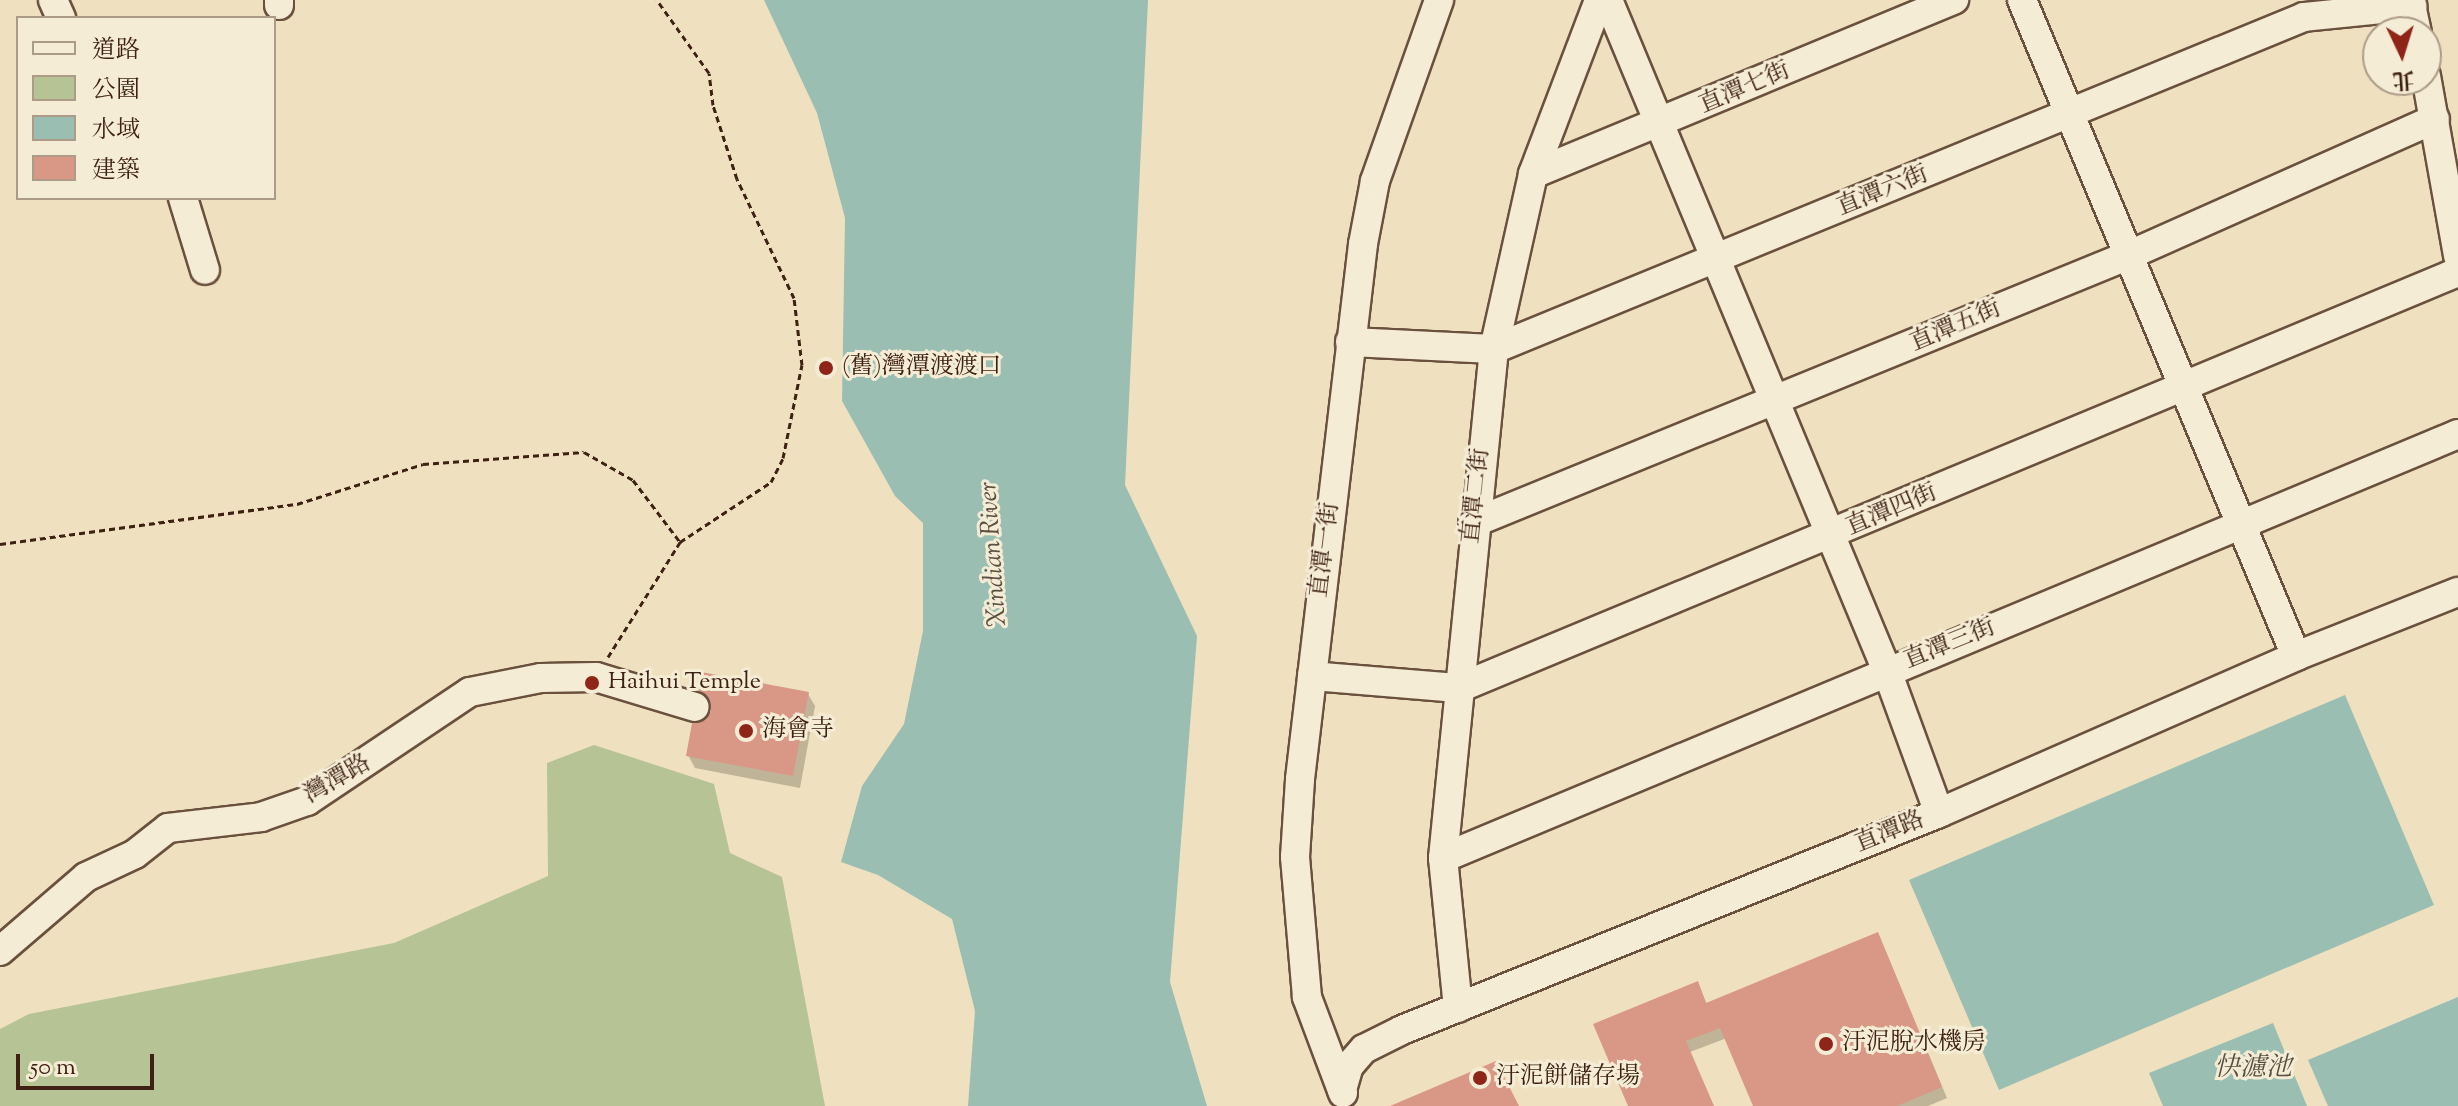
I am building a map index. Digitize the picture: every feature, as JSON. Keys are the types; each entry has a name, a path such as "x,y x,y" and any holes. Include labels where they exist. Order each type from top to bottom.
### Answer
{"street":[{"name":"直潭一街","path":"1344,1098 1307,997 1296,910 1296,842 1350,342 1375,181 1439,0"},
{"name":"直潭二街","path":"1458,1008 1443,858 1473,523 1494,349 1533,174 1599,0"},
{"path":"1608,0 1829,538 1887,671 1939,813"},
{"name":"直潭七街","path":"1533,174 1659,126 1954,0"},
{"path":"2022,0 2239,526 2296,656"},
{"name":"直潭六街","path":"1350,342 1494,349 1715,262 2070,115 2302,8 2413,13"},
{"path":"2430,96 2458,256"},
{"name":"直潭五街","path":"1473,523 2127,256 2435,119"},
{"path":"184,200 205,270"},
{"name":"直潭四街","path":"1312,676 1459,688 1829,538 2458,272"},
{"name":"直潭三街","path":"1443,858 2458,434"},
{"name":"直潭路","path":"1344,1098 1349,1066 1364,1049 1939,813 2296,656 2458,592"},
{"name":"灣潭路","path":"0,951 86,877 135,854 168,828 261,817 307,801 470,692 541,678 596,677 695,707"}],"path":[{"path":"596,677 680,542 771,482 783,458 802,365 794,298 737,179 713,105 709,73 657,0"},
{"path":"0,544 297,504 423,464 584,452 633,480 680,542"}],"green space":[{"path":"594,745 714,784 730,853 782,877 825,1106 0,1106 0,1029 29,1014 394,943 548,876 547,763"}],"water":[{"name":"Xindian River","path":"764,0 1148,0 1125,485 1197,636 1170,982 1207,1106 968,1106 975,1011 952,919 878,875 841,862 862,786 904,724 923,631 923,523 895,496 842,401 845,218 817,113"},
{"path":"2345,695 2434,905 1999,1090 1909,880"},
{"path":"2458,997 2458,1106 2328,1106 2308,1060"},
{"name":"快濾池","path":"2273,1023 2307,1106 2163,1106 2149,1073"}],"building":[{"name":"海會寺","path":"701,672 809,692 793,776 686,756 692,723 706,720 711,711 708,696 698,690"},
{"name":"汙泥脫水機房","path":"1878,932 1942,1087 1897,1106 1753,1106 1720,1028 1686,1041 1714,1106 1628,1106 1593,1024 1698,981 1706,1003"},
{"name":"汙泥餅儲存場","path":"1496,1061 1519,1106 1390,1106"}],"place":[{"name":"(舊)灣潭渡渡口","path":"826,368"},
{"name":"Haihui Temple","path":"592,683"},
{"name":"海會寺","path":"746,731"},
{"name":"汙泥脫水機房","path":"1826,1044"},
{"name":"汙泥餅儲存場","path":"1480,1078"}]}
